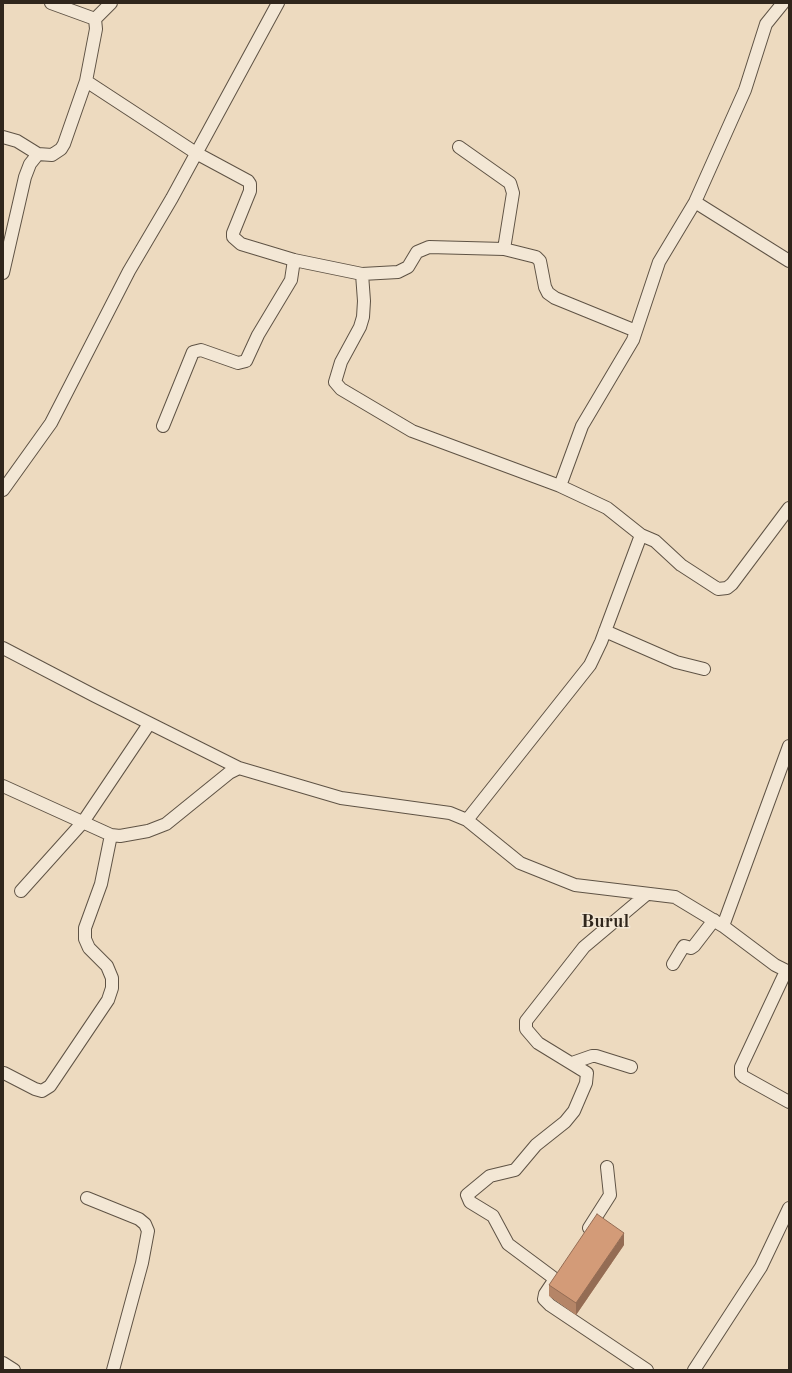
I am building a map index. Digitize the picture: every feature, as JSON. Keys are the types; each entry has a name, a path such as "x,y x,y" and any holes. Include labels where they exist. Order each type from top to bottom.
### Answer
{"street":[{"path":"51,3 95,19"},
{"path":"95,19 111,3"},
{"path":"3,490 51,423 129,271 172,198 278,3"},
{"path":"560,486 582,426 628,351 659,262 695,202 745,90 766,24 783,3"},
{"path":"3,137 17,141 38,154 52,154 61,149 86,80 96,28 95,19"},
{"path":"86,80 196,153 250,184 250,191 233,233 233,237 236,241 294,260 362,274 398,272 408,267 417,252 429,247 504,249 536,257 540,261 545,286 548,293 555,298 636,331"},
{"path":"459,148 510,183 512,193 504,249"},
{"path":"3,273 25,177 30,164 38,154"},
{"path":"695,202 789,262"},
{"path":"163,426 193,352 201,350 238,363 246,361 258,335 291,280 294,260"},
{"path":"362,274 364,301 363,317 360,327 336,374 335,382 341,389 412,431 560,486 607,508 641,535 655,542 681,565 711,586 718,589 727,588 732,584 789,508"},
{"path":"467,820 590,665 605,631 641,535"},
{"path":"605,631 676,662 704,669"},
{"path":"3,648 149,724 238,768 341,798 450,813 467,820 514,859 529,867 586,888 675,897 719,923 787,972 741,1068 741,1074 789,1102"},
{"path":"21,891 83,822 149,724"},
{"path":"673,964 684,946 691,948 719,923 789,746"},
{"path":"3,786 111,835 120,836 148,831 166,824 229,773 238,768"},
{"path":"3,1071 35,1089 42,1091 50,1086 108,1000 112,988 112,978 108,966 90,948 85,939 85,928 101,884 111,835"},
{"path":"555,1279 508,1244 493,1216 470,1202 467,1195 490,1176 515,1170 536,1146 570,1116 588,1077 584,1070 538,1043 526,1029 526,1021 584,947 647,894"},
{"path":"572,1063 596,1056 631,1067"},
{"path":"584,1236 610,1195 607,1167"},
{"path":"87,1198 139,1219 145,1224 148,1231 142,1263 113,1370"},
{"path":"694,1370 761,1267 789,1208"},
{"path":"563,1268 545,1294 544,1299 550,1305 647,1370"},
{"path":"3,1363 14,1370"}],"building":[{"path":"597,1214 624,1233 576,1303 549,1285"}],"district":[{"name":"Burul","path":"605,922"}]}
